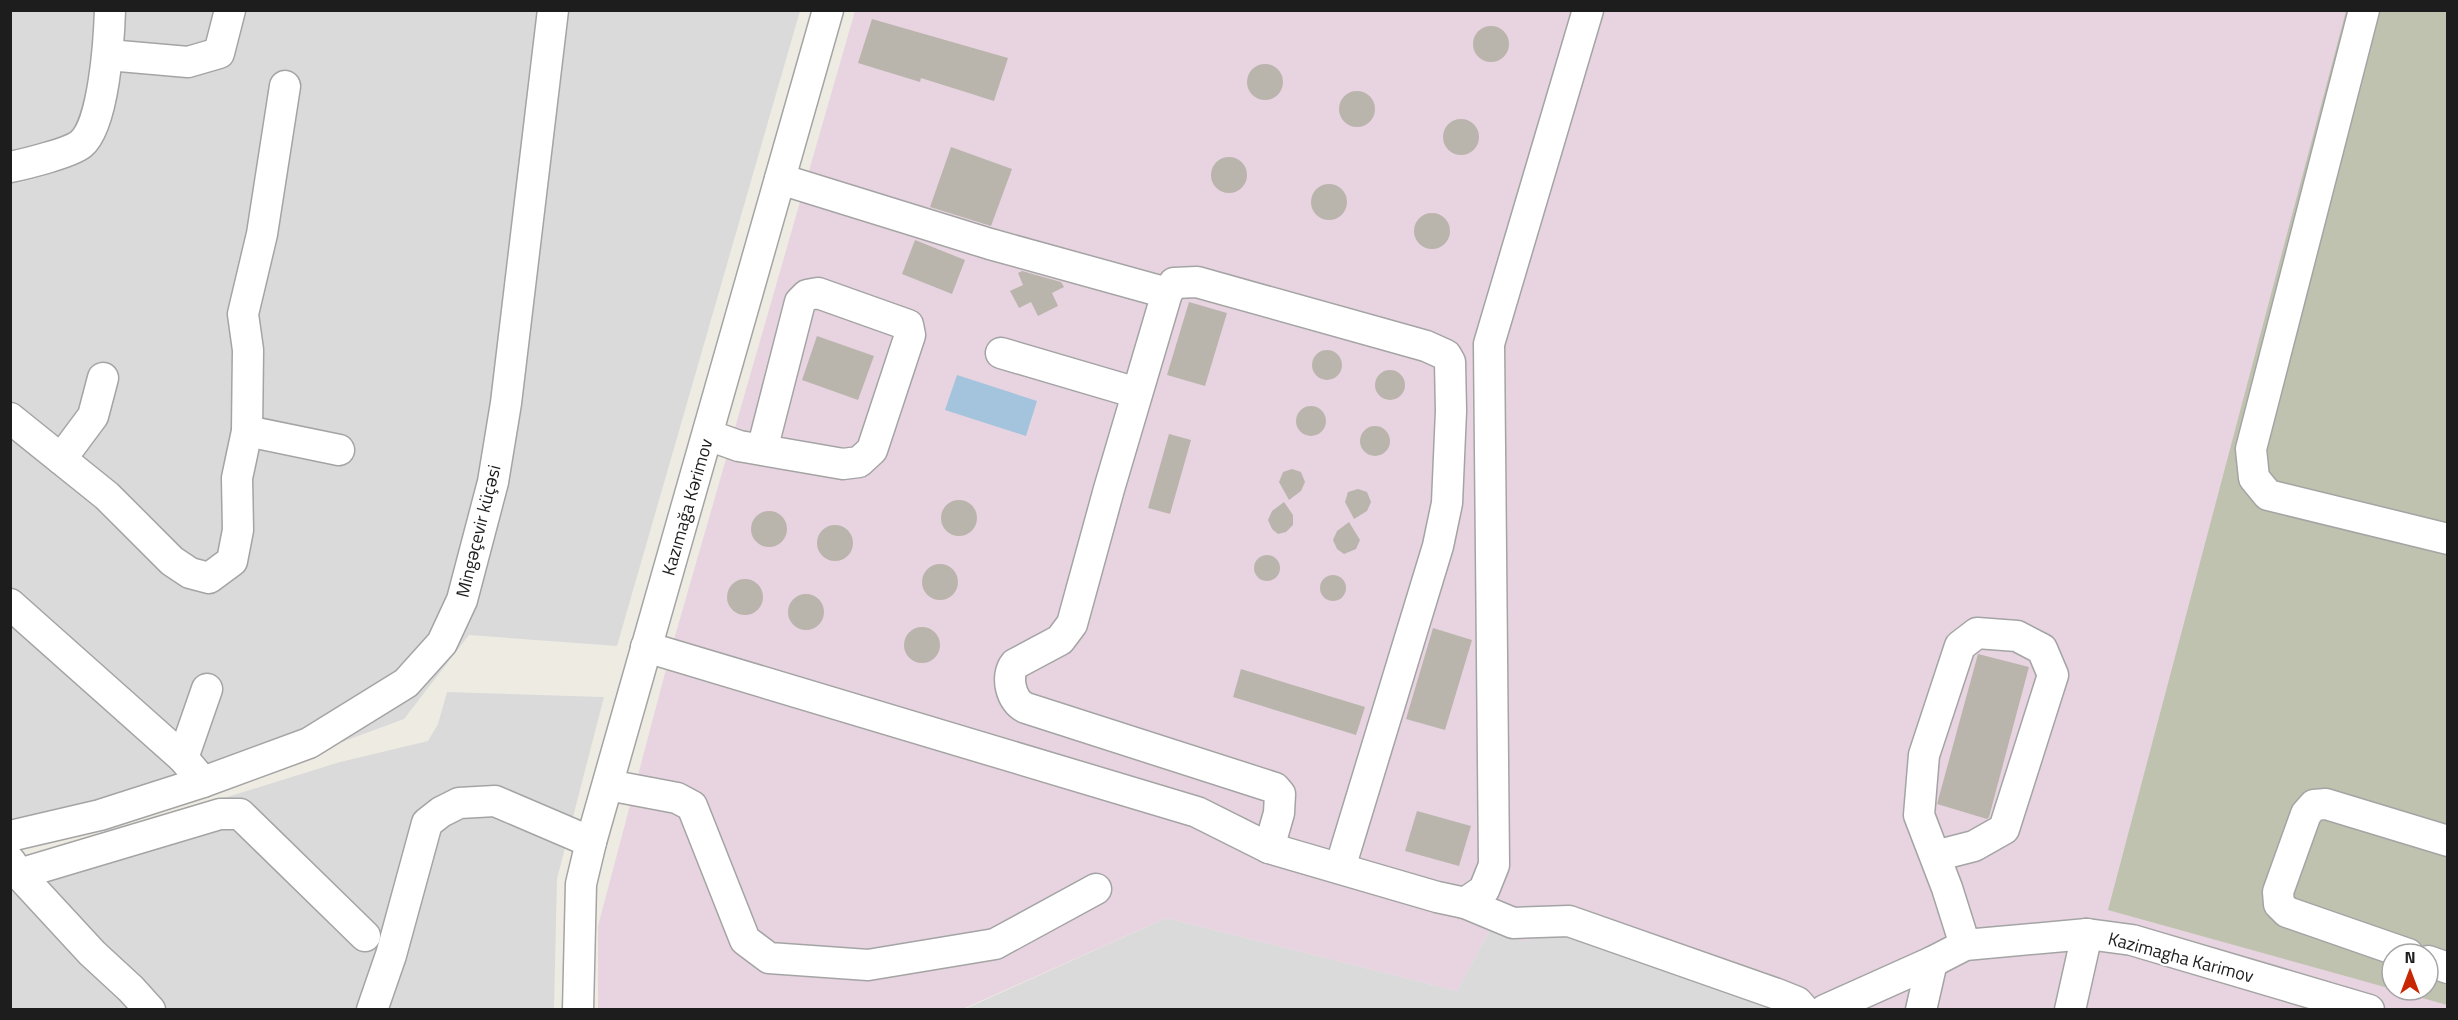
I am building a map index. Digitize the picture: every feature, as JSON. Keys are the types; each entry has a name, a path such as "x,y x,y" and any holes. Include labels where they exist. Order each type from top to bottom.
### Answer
{"street":[{"path":"10,167 80,145 92,132 108,55 110,10"},
{"path":"108,55 188,62 219,53 230,10"},
{"name":"Mingəçevir küçəsi","path":"10,836 100,815 203,782 309,743 406,683 442,643 462,600 493,482 506,402 553,10"},
{"name":"Kazımağa Kərimov","path":"578,1010 581,884 591,842 828,10"},
{"path":"1465,903 1484,890 1494,865 1489,344 1588,10"},
{"path":"2364,10 2251,449 2254,478 2268,495 2448,539"},
{"path":"10,418 107,496 172,561 190,573 209,578 232,561 238,530 237,478 247,431 248,350 243,314 262,234 285,86"},
{"path":"780,179 990,244 1167,293"},
{"path":"1269,848 1279,813 1280,794 1275,788 1026,708 1018,705 1014,698 1010,669 1015,664 1060,640 1072,624 1137,393 1167,293 1174,283 1197,282 1426,346 1446,355 1450,363 1451,411 1447,503 1438,546 1340,868"},
{"path":"708,435 739,446 762,450 843,464 859,462 872,450 910,335 908,324 818,293 807,295 800,302 762,450"},
{"path":"1001,353 1137,393"},
{"path":"61,459 93,416 103,378"},
{"path":"247,431 339,450"},
{"path":"10,604 183,758 203,782"},
{"path":"1935,856 1974,846 2004,830 2053,675 2042,649 2017,636 1977,633 1960,646 1924,754 1919,815 1965,945"},
{"path":"646,647 1197,812 1269,848 1465,903 1513,923 1569,921 1778,994 1797,1002 1804,1010"},
{"path":"183,758 207,689"},
{"path":"608,785 677,798 692,806 745,940 769,958 868,966 995,944 1096,889"},
{"path":"372,1010 399,927 427,823 441,812 459,803 495,801 591,842"},
{"path":"2380,944 2286,912 2279,904 2278,892 2306,814 2314,805 2326,804 2446,835"},
{"path":"133,1003 15,867 220,814 240,814 365,936"},
{"path":"2070,1010 2087,934"},
{"name":"Kazimagha Karimov","path":"1837,1007 1965,945 2087,934 2132,940 2368,1010"},
{"path":"1921,1010 1932,962"}],"shaded area":[{"path":"10,11 800,11 617,646 469,635 404,719 245,778 11,847"},
{"path":"855,11 2447,11 2447,1009 1787,1009 1566,933 1523,941 1490,930 1457,991 1166,918 963,1009 598,1010 598,926 673,643"},
{"path":"2346,11 2447,11 2447,1005 2436,1002 2440,1002 2440,942 2380,942 2380,986 2108,910"},
{"path":"447,692 604,697 557,879 554,1009 11,1010 11,864 340,762 428,741 438,724"},
{"path":"1166,918 1457,991 1490,930 1566,933 1787,1010 963,1010"}],"water":[{"path":"957,375 1037,401 1026,436 945,410"}],"building":[{"path":"872,19 1008,58 994,101 921,78 920,82 858,63"},
{"path":"1491,26 1504,31 1509,44 1504,57 1491,62 1478,57 1473,44 1478,31"},
{"path":"1265,64 1278,69 1283,82 1278,95 1265,100 1252,95 1247,82 1252,69"},
{"path":"1357,91 1370,96 1375,109 1370,122 1357,127 1344,122 1339,109 1344,96"},
{"path":"1461,119 1474,124 1479,137 1474,150 1461,155 1448,150 1443,137 1448,124"},
{"path":"951,147 1012,169 991,226 930,207"},
{"path":"1229,157 1242,162 1247,175 1242,188 1229,193 1216,188 1211,175 1216,162"},
{"path":"1329,184 1342,189 1347,202 1342,215 1329,220 1316,215 1311,202 1316,189"},
{"path":"1432,213 1445,218 1450,231 1445,244 1432,249 1419,244 1414,231 1419,218"},
{"path":"915,240 965,260 952,294 902,274"},
{"path":"1022,271 1061,282 1064,287 1052,293 1058,306 1038,316 1031,302 1019,308 1010,291 1023,285 1018,273"},
{"path":"1189,302 1227,313 1205,386 1167,375"},
{"path":"817,336 874,356 858,400 802,380"},
{"path":"1327,350 1338,354 1342,365 1338,376 1327,380 1316,376 1312,365 1316,354"},
{"path":"1390,370 1396,371 1404,379 1404,391 1396,399 1390,400 1384,399 1376,391 1375,385 1376,379 1384,371"},
{"path":"1311,406 1317,407 1325,415 1325,427 1317,435 1311,436 1305,435 1297,427 1296,421 1297,415 1305,407"},
{"path":"1375,426 1386,430 1390,441 1386,452 1375,456 1364,452 1360,441 1364,430"},
{"path":"1169,434 1191,440 1170,514 1148,508"},
{"path":"1292,469 1301,472 1305,482 1301,491 1289,500 1279,482 1283,472"},
{"path":"1358,489 1367,492 1371,502 1367,511 1354,519 1345,502 1348,492"},
{"path":"959,500 972,505 977,518 972,531 959,536 946,531 941,518 946,505"},
{"path":"1284,502 1293,515 1293,525 1286,532 1278,534 1272,529 1268,520 1272,511"},
{"path":"769,511 782,516 787,529 782,542 769,547 756,542 751,529 756,516"},
{"path":"1349,522 1360,540 1356,549 1344,554 1337,549 1333,540 1337,531"},
{"path":"835,525 848,530 853,543 848,556 835,561 822,556 817,543 822,530"},
{"path":"1267,555 1276,559 1280,568 1276,577 1267,581 1258,577 1254,568 1258,559"},
{"path":"940,564 953,569 958,582 953,595 940,600 927,595 922,582 927,569"},
{"path":"1333,575 1342,579 1346,588 1342,597 1333,601 1324,597 1320,588 1324,579"},
{"path":"745,579 758,584 763,597 758,610 745,615 732,610 727,597 732,584"},
{"path":"806,594 819,599 824,612 819,625 806,630 793,625 788,612 793,599"},
{"path":"922,627 935,632 940,645 935,658 922,663 909,658 904,645 909,632"},
{"path":"1433,628 1472,640 1445,730 1406,719"},
{"path":"1978,654 2029,667 1987,819 1937,804"},
{"path":"1241,669 1365,707 1356,735 1233,697"},
{"path":"1417,811 1471,826 1459,866 1405,851"}]}
